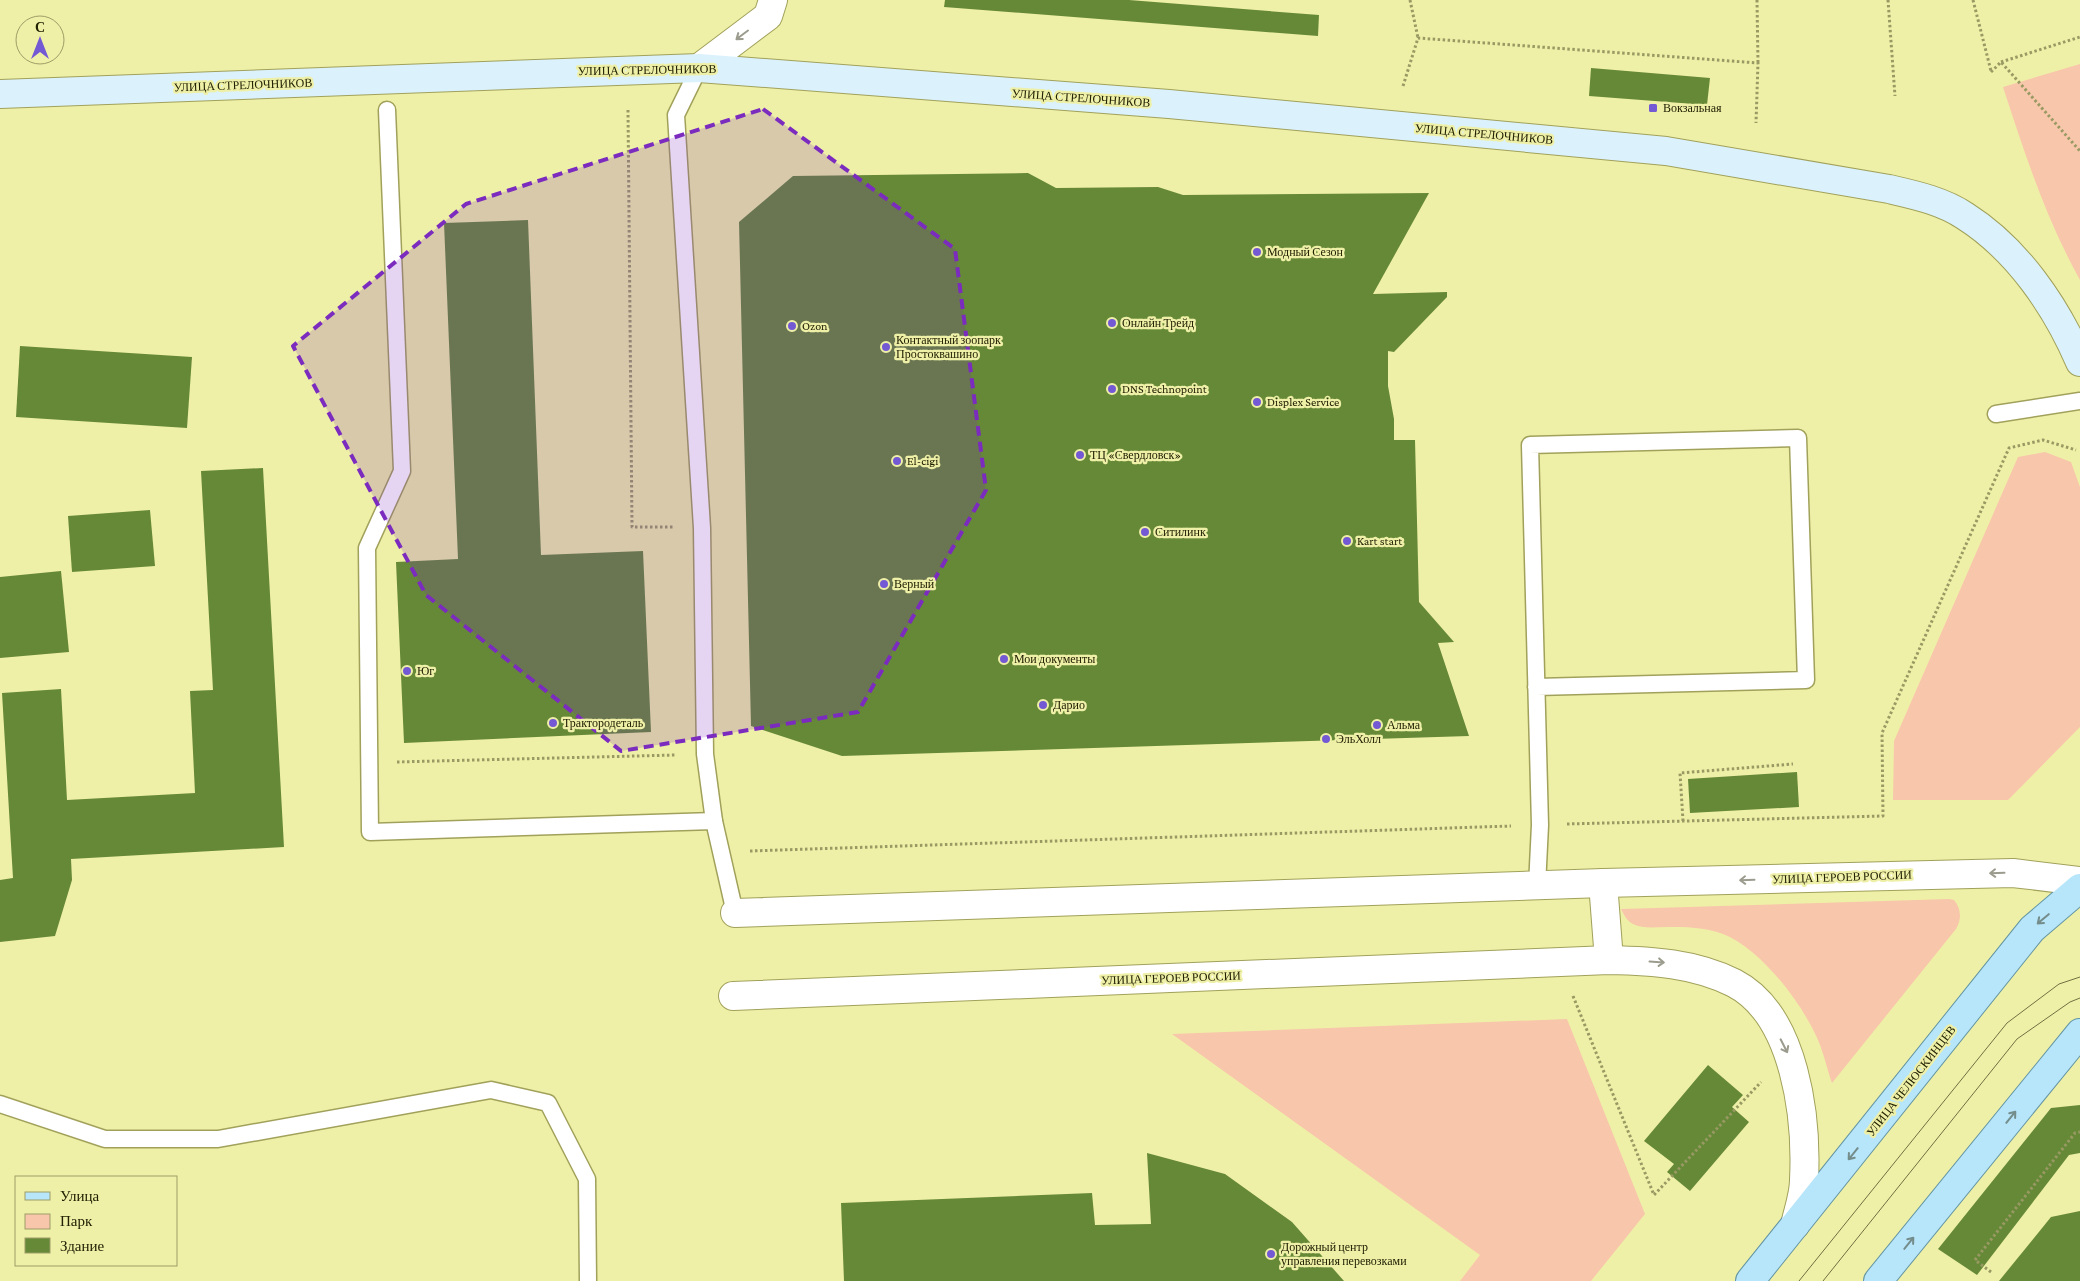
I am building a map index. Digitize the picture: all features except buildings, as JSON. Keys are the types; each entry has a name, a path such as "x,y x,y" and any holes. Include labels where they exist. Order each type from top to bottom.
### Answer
{"main road":[{"name":"УЛИЦА СТРЕЛОЧНИКОВ","path":"0,94 699,68 1169,104 1666,151 1889,190 1923,198 1964,215 2006,249 2048,301 2080,362"},
{"name":"УЛИЦА ЧЕЛЮСКИНЦЕВ","path":"1750,1281 2032,928 2080,888"},
{"path":"1878,1281 2080,1033"}],"street":[{"path":"699,68 768,16 773,0"},
{"name":"УЛИЦА ГЕРОЕВ РОССИИ","path":"735,913 1537,886 2012,873 2080,881"},
{"path":"1604,884 1609,960"},
{"name":"УЛИЦА ГЕРОЕВ РОССИИ","path":"733,996 1609,960 1661,962 1705,970 1735,984 1754,997 1766,1012 1792,1062 1802,1108 1804,1182 1796,1225"}],"lane":[{"path":"699,68 676,115 702,528 705,754 714,821 735,913"},
{"path":"387,110 402,471 367,548 370,832 714,821"},
{"path":"1996,414 2080,401"},
{"path":"1536,687 1806,680 1798,438 1530,445 1536,687 1540,825 1537,886"},
{"path":"0,1104 105,1139 218,1139 491,1090 548,1102 587,1179 588,1281"}],"path":[{"path":"1403,86 1418,38 1410,0"},
{"path":"1756,123 1758,63 1757,0"},
{"path":"1888,0 1895,96"},
{"path":"1974,0 1991,72 2001,62 2080,37"},
{"path":"1418,38 1758,63"},
{"path":"2001,62 2080,151"},
{"path":"1563,824 1884,816 1882,733 2009,448 2043,440 2076,450"},
{"path":"395,762 705,754"},
{"path":"1684,821 1680,773 1793,764"},
{"path":"744,851 1516,826"},
{"path":"1573,994 1654,1195 1763,1081"},
{"path":"1991,1272 1975,1260 2076,1133 2080,1132"}],"highlighted area":[{"path":"763,109 955,249 986,490 858,712 621,751 426,595 293,346 466,204"}],"green space":[{"path":"2080,64 2080,280 2046,209 2003,87"},
{"path":"2045,452 2071,462 2080,487 2080,727 2008,800 1893,800 1894,741 2018,457"},
{"path":"1954,900 1959,910 1960,918 1956,929 1832,1083 1818,1040 1802,1010 1779,979 1752,952 1737,941 1709,930 1688,927 1637,926 1627,920 1621,909"},
{"path":"1567,1019 1645,1214 1591,1281 1460,1281 1480,1255 1172,1034"}],"tram line":[{"path":"1799,1281 2007,1023 2059,984 2080,977"},
{"path":"1823,1281 2017,1039 2070,1002 2080,998"}],"place":[{"name":"Вокзальная","path":"1653,108"},
{"name":"Модный Сезон","path":"1257,252"},
{"name":"Онлайн Трейд","path":"1112,323"},
{"name":"Ozon","path":"792,326"},
{"name":"Контактный зоопарк Простоквашино","path":"886,347"},
{"name":"DNS Technopoint","path":"1112,389"},
{"name":"Displex Service","path":"1257,402"},
{"name":"ТЦ «Свердловск»","path":"1080,455"},
{"name":"El-cigi","path":"897,461"},
{"name":"Ситилинк","path":"1145,532"},
{"name":"Kart start","path":"1347,541"},
{"name":"Верный","path":"884,584"},
{"name":"Мои документы","path":"1004,659"},
{"name":"Юг","path":"407,671"},
{"name":"Дарио","path":"1043,705"},
{"name":"Трактородеталь","path":"553,723"},
{"name":"Альма","path":"1377,725"},
{"name":"ЭльХолл","path":"1326,739"},
{"name":"Дорожный центр управления перевозками","path":"1271,1254"}]}
